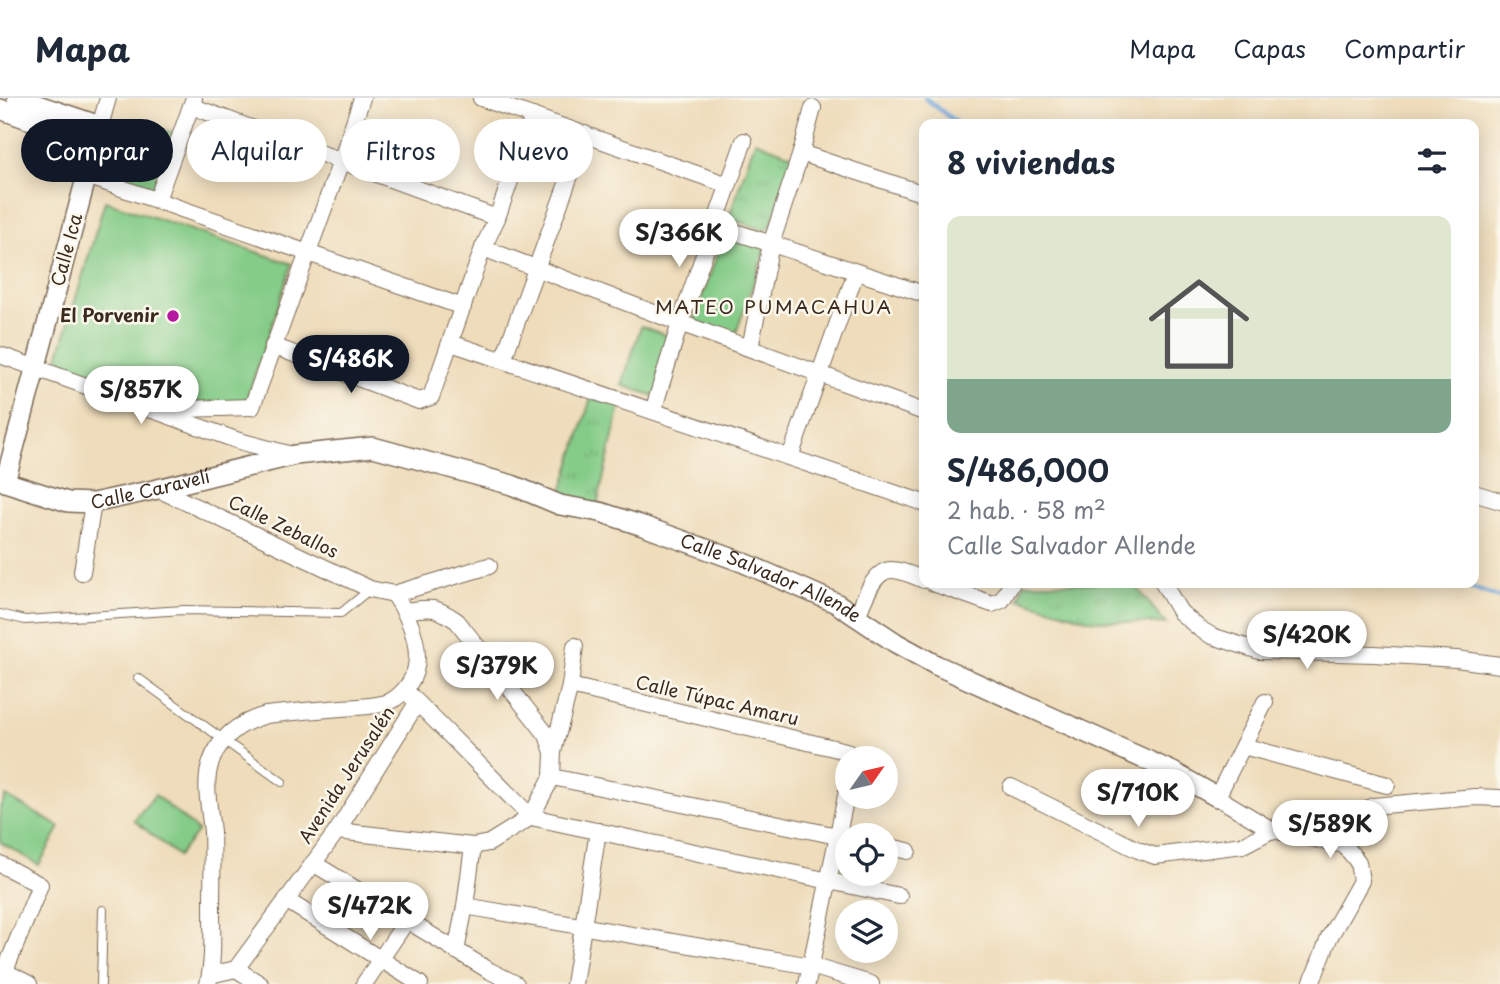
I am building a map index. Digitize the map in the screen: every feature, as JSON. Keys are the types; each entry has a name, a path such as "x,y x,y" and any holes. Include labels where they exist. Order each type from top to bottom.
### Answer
{"street":[{"path":"17,98 63,119"},
{"name":"Calle Ica","path":"102,119 108,98"},
{"path":"355,119 362,98"},
{"path":"481,98 542,119"},
{"path":"151,410 252,407 341,160 193,102 157,200"},
{"path":"750,348 771,244 813,108"},
{"path":"0,109 38,119"},
{"path":"273,346 419,401 431,397 533,116"},
{"path":"593,137 729,185"},
{"path":"653,411 680,323 744,141"},
{"path":"801,153 919,192"},
{"name":"Calle Ica","path":"2,482 85,182"},
{"path":"104,182 463,307"},
{"path":"400,182 497,218"},
{"path":"503,360 568,182"},
{"path":"714,225 919,292"},
{"path":"483,248 919,410"},
{"path":"790,457 856,272"},
{"path":"451,342 919,501"},
{"path":"0,355 239,441 295,455"},
{"name":"Calle Salvador Allende","path":"295,455 373,447 512,485 560,505 600,512 742,562 836,603 895,643 936,665 1173,772 1217,797"},
{"name":"Calle Caravelí","path":"2,482 68,502 93,503 295,455"},
{"name":"Calle Zeballos","path":"158,489 370,589 394,594"},
{"path":"1479,495 1500,501"},
{"path":"82,572 93,503"},
{"path":"260,984 236,970 209,980 212,834 207,774 211,761 223,740 249,720 266,715 372,706 391,701 405,690 413,677 417,661 416,647 405,611 394,594 489,566"},
{"path":"857,617 873,582 881,572 889,569 919,578"},
{"path":"947,588 992,604 1002,600 1009,588"},
{"path":"1166,588 1180,612 1200,629 1212,636 1259,652 1388,655 1500,665"},
{"path":"405,611 428,607 440,610 457,621 547,735 553,752"},
{"path":"337,831 474,846 489,842 531,817 552,777 553,752 570,686 575,646"},
{"name":"Calle Túpac Amaru","path":"570,686 835,748"},
{"path":"405,690 531,817 899,897"},
{"path":"1265,702 1217,797 1272,831 1344,845 1357,862 1361,881 1329,939 1311,984"},
{"name":"Avenida Jerusalén","path":"236,970 337,831 416,703"},
{"path":"1243,746 1387,785"},
{"path":"552,777 835,836"},
{"path":"1011,787 1138,850 1156,856 1243,845 1272,831"},
{"path":"1336,843 1351,819 1373,806 1475,797 1500,799"},
{"path":"574,984 598,831"},
{"path":"456,951 474,846"},
{"path":"898,849 908,851"},
{"path":"807,984 835,859"},
{"path":"313,863 456,951 490,977 516,984"},
{"path":"0,864 40,885 2,975 29,984"},
{"path":"286,900 420,984"},
{"path":"465,906 811,966 871,984"},
{"path":"364,984 407,920"}],"lane":[{"path":"0,614 25,621 184,610 341,613 370,589"},
{"path":"138,678 282,782"},
{"path":"101,984 103,910"}],"green space":[{"path":"755,141 794,156 770,227 764,230 734,220 730,214"},
{"path":"124,182 156,182 152,192"},
{"name":"El Porvenir","path":"105,201 292,264 246,402 153,404 55,368"},
{"path":"724,235 765,249 735,336 694,321"},
{"path":"641,326 677,339 657,397 622,385"},
{"path":"591,398 620,406 597,506 561,495"},
{"path":"1022,588 1137,588 1166,624 1090,620 1019,599"},
{"path":"155,795 198,831 178,856 134,820"},
{"path":"6,796 60,827 39,865 0,842 0,807"}],"waterway":[{"path":"925,98 952,119"},
{"path":"1473,588 1500,598"}],"place":[{"name":"El Porvenir","path":"173,316"}],"district":[{"name":"MATEO PUMACAHUA","path":"774,307"}]}
